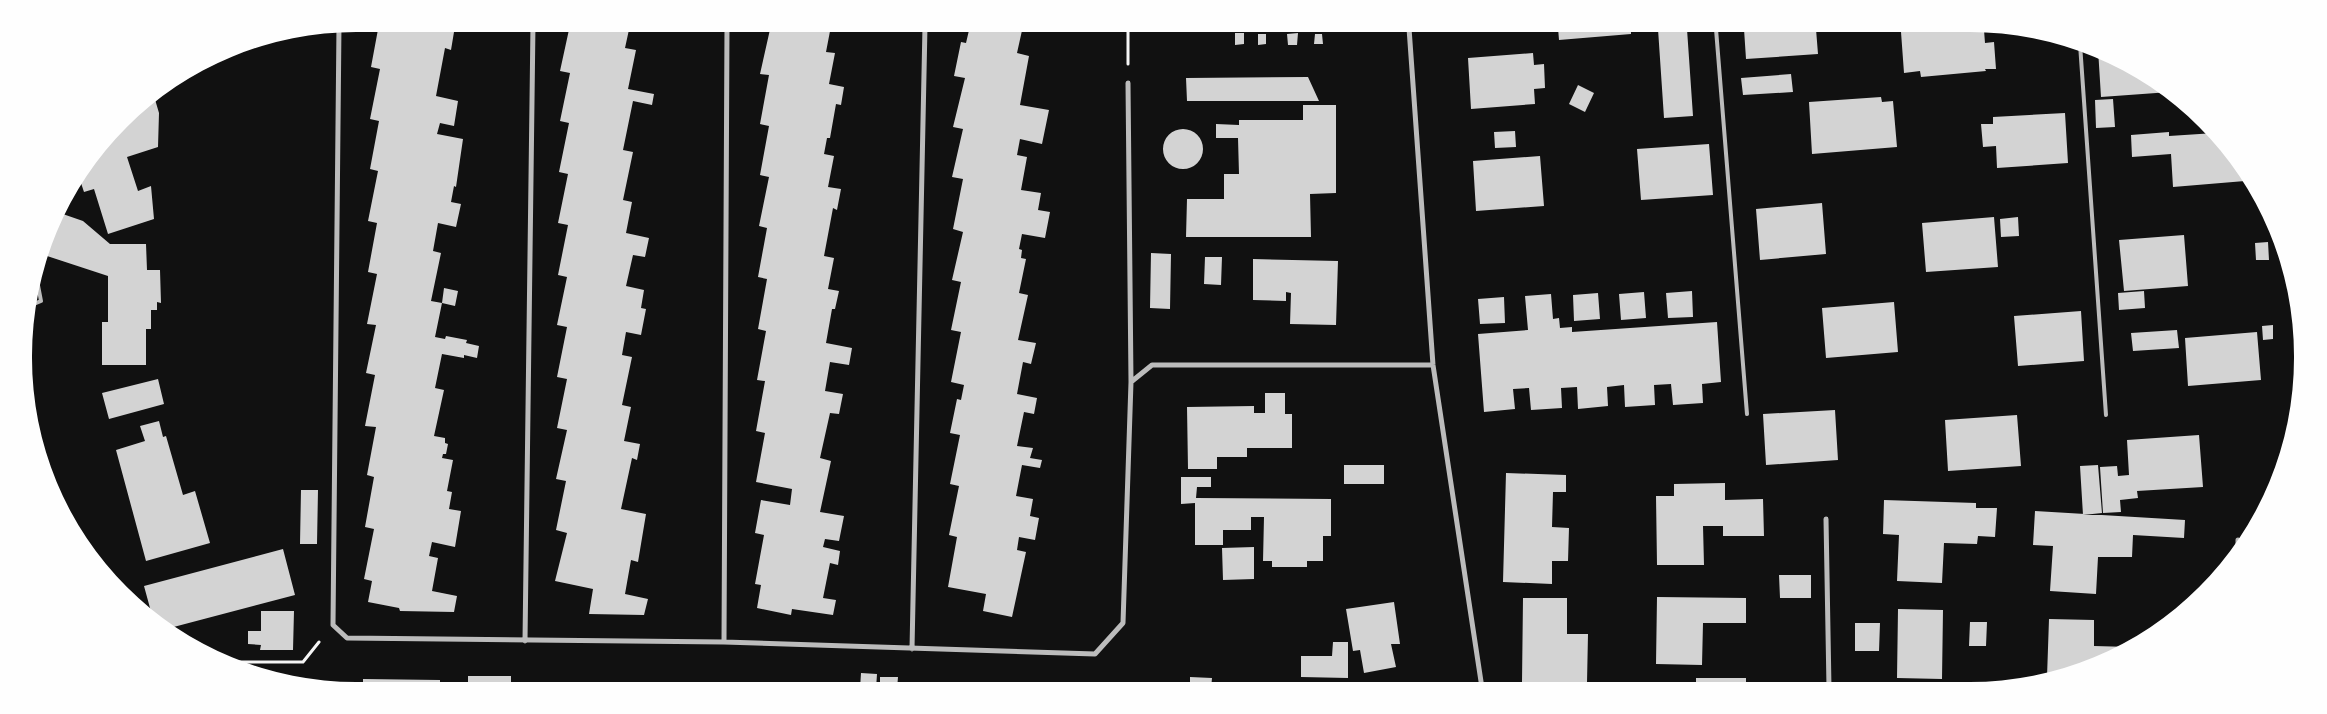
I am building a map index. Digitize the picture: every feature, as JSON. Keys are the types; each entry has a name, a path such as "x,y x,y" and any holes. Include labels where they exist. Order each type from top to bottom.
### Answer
{"street":[{"path":"525,641 533,32"},
{"path":"724,642 727,32"},
{"path":"912,649 925,32"},
{"path":"1409,32 1433,365 1481,682"},
{"path":"339,33 332,625 347,638 724,642 1094,654 1123,623 1131,382 1128,82"},
{"path":"1131,382 1152,365 1433,365"},
{"path":"1826,518 1829,682"}],"lane":[{"path":"1716,32 1747,414"},
{"path":"2081,52 2106,415"},
{"path":"37,303 41,301 39,292"}],"path":[{"path":"1128,32 1128,82"},
{"path":"247,662 303,662 332,625"}],"building":[{"path":"378,32 454,32 451,50 445,48 436,96 458,101 454,126 440,123 437,134 463,139 456,187 454,186 451,202 461,204 456,227 438,223 433,251 441,253 431,301 442,303 435,337 445,339 446,336 467,340 466,343 479,346 477,358 464,355 464,358 442,354 435,388 444,390 434,436 445,438 445,443 448,444 446,454 443,454 442,458 453,460 447,491 452,492 449,509 461,511 455,547 432,542 429,556 438,558 432,591 457,596 454,612 400,611 399,608 368,602 372,581 364,579 374,529 365,527 374,477 367,475 376,427 365,426 375,375 366,373 376,325 367,324 377,274 368,272 377,223 368,221 378,171 370,169 379,121 370,119 380,69 371,67"},
{"path":"568,32 628,32 625,48 636,50 628,89 654,94 652,105 633,101 623,150 633,152 623,200 632,202 626,233 649,238 645,257 633,255 626,286 644,290 641,308 646,309 641,335 626,332 622,355 632,357 622,405 631,407 624,441 640,444 637,460 632,458 621,509 646,514 638,562 631,560 625,594 648,599 644,615 589,614 593,589 555,581 567,533 556,530 566,481 556,479 567,430 557,428 567,379 557,377 567,327 557,325 567,277 558,275 568,225 558,223 568,174 559,172 569,123 560,121 570,73 560,71"},
{"path":"769,32 830,32 826,52 835,53 829,84 844,87 841,105 836,104 830,138 827,138 824,154 834,156 828,187 841,189 837,210 833,208 824,256 834,258 828,289 839,291 835,309 832,309 826,343 852,348 849,365 830,362 825,391 843,394 839,414 830,413 820,458 831,461 820,512 844,516 839,541 825,539 823,547 840,551 838,565 830,563 823,598 836,600 833,615 792,609 791,615 757,608 761,585 755,584 764,535 755,533 761,500 790,505 792,489 756,482 765,433 756,431 765,381 757,380 766,331 758,329 767,279 758,277 767,228 759,226 769,177 760,175 769,126 760,124 769,75 760,74"},
{"path":"969,32 1022,32 1017,53 1029,56 1020,105 1049,110 1042,144 1020,139 1017,155 1027,157 1021,190 1041,193 1038,210 1050,212 1045,238 1022,234 1019,249 1022,250 1021,258 1026,259 1019,293 1028,295 1018,340 1036,343 1031,364 1023,362 1017,394 1037,398 1034,414 1024,412 1017,446 1033,448 1030,458 1042,460 1040,468 1022,465 1016,496 1033,499 1030,516 1039,518 1035,540 1019,537 1017,550 1026,552 1012,617 983,611 986,594 948,587 957,537 949,535 959,486 950,484 960,435 950,433 957,399 961,400 964,385 951,382 961,332 951,330 961,282 952,280 963,232 953,229 963,179 952,177 963,129 953,127 965,78 954,76 961,42 966,43"},
{"path":"1558,32 1631,32 1631,34 1559,40"},
{"path":"1658,32 1687,32 1693,116 1664,118"},
{"path":"1744,32 1816,32 1818,54 1746,59"},
{"path":"1901,32 1984,33 1985,43 1994,42 1996,69 1921,77 1920,71 1904,73"},
{"path":"1235,33 1244,33 1244,44 1235,45"},
{"path":"1298,33 1297,45 1288,45 1287,34"},
{"path":"1258,34 1266,34 1266,44 1258,45"},
{"path":"1315,34 1322,34 1323,44 1314,44"},
{"path":"1533,53 1534,65 1544,64 1545,88 1534,89 1535,104 1471,109 1468,58"},
{"path":"2099,59 2132,76 2158,93 2101,97"},
{"path":"1791,74 1793,92 1743,95 1741,78"},
{"path":"1308,77 1319,101 1187,101 1186,78"},
{"path":"1578,85 1594,93 1585,112 1569,104"},
{"path":"1881,97 1882,102 1893,101 1897,147 1812,154 1809,102"},
{"path":"2113,99 2115,127 2096,128 2095,100"},
{"path":"156,103 159,113 158,147 127,157 138,191 151,186 154,219 108,234 94,189 84,192 82,185 100,159 113,143"},
{"path":"1303,105 1336,105 1336,193 1310,194 1311,237 1186,237 1187,199 1224,199 1224,174 1239,174 1238,138 1216,138 1216,124 1239,125 1239,120 1303,120"},
{"path":"2065,113 2068,163 1997,168 1996,146 1983,147 1981,124 1993,124 1993,117"},
{"path":"1183,129 1197,135 1203,149 1197,163 1183,169 1169,163 1163,149 1169,135"},
{"path":"1515,131 1516,147 1495,148 1494,132"},
{"path":"2169,132 2169,136 2205,134 2227,159 2243,181 2173,187 2171,154 2132,157 2131,135"},
{"path":"1709,144 1713,195 1641,200 1637,149"},
{"path":"1540,156 1544,206 1476,211 1473,161"},
{"path":"1822,203 1826,254 1760,260 1756,209"},
{"path":"65,215 83,221 110,244 146,244 147,270 160,270 161,303 157,302 157,310 151,310 151,329 146,329 146,365 102,365 102,322 108,322 108,276 49,257"},
{"path":"1994,217 1998,267 1926,272 1922,223"},
{"path":"2018,217 2019,236 2001,237 2000,219"},
{"path":"2184,235 2188,286 2124,291 2119,240"},
{"path":"2268,242 2269,260 2256,260 2255,243"},
{"path":"1151,253 1171,254 1170,309 1150,308"},
{"path":"1205,257 1222,257 1221,285 1204,284"},
{"path":"1253,259 1338,261 1336,325 1290,324 1291,293 1286,292 1286,301 1253,300"},
{"path":"444,288 458,291 455,306 442,303"},
{"path":"1692,291 1693,317 1668,318 1666,293"},
{"path":"2144,291 2145,308 2119,310 2118,293"},
{"path":"1644,292 1646,318 1621,320 1619,294"},
{"path":"1598,293 1600,319 1574,321 1573,295"},
{"path":"1551,294 1553,319 1559,318 1560,328 1572,327 1572,332 1717,322 1721,382 1702,384 1703,403 1673,405 1671,384 1654,385 1655,405 1625,407 1624,385 1607,387 1608,406 1578,409 1577,387 1561,388 1562,408 1531,410 1529,388 1513,389 1515,409 1484,412 1478,334 1528,330 1525,296"},
{"path":"1504,297 1505,323 1480,324 1478,299"},
{"path":"1894,302 1898,352 1826,358 1822,308"},
{"path":"2081,311 2084,361 2018,366 2014,316"},
{"path":"2273,325 2273,339 2263,340 2262,326"},
{"path":"2177,330 2179,348 2133,351 2131,333"},
{"path":"2257,332 2261,380 2188,386 2185,338"},
{"path":"158,379 164,404 109,419 102,393"},
{"path":"1265,393 1285,393 1285,414 1292,414 1292,448 1247,448 1247,457 1217,457 1217,469 1188,469 1187,407 1254,406 1254,413 1265,413"},
{"path":"1835,410 1838,460 1766,465 1763,414"},
{"path":"2017,415 2021,466 1948,471 1945,420"},
{"path":"159,421 163,437 166,436 183,495 195,491 210,543 146,561 116,450 145,441 140,426"},
{"path":"2199,435 2203,487 2137,491 2138,498 2120,500 2121,512 2103,513 2100,467 2117,466 2118,476 2129,475 2127,440"},
{"path":"1344,465 1384,465 1384,484 1344,484"},
{"path":"2098,465 2102,513 2083,515 2080,466"},
{"path":"1506,473 1566,475 1566,492 1553,492 1552,527 1569,528 1568,561 1552,561 1552,584 1503,582"},
{"path":"1181,477 1211,477 1211,487 1197,487 1196,498 1331,499 1331,536 1323,536 1323,561 1307,561 1307,567 1272,567 1272,561 1263,561 1264,517 1251,517 1251,530 1223,530 1223,545 1195,545 1195,503 1181,504"},
{"path":"1725,483 1725,500 1763,499 1764,536 1723,536 1723,526 1703,526 1704,565 1657,565 1656,496 1674,496 1674,484"},
{"path":"301,490 318,490 317,544 300,544"},
{"path":"1884,500 1976,503 1976,508 1997,508 1995,537 1978,536 1977,544 1944,543 1942,583 1897,581 1899,535 1883,534"},
{"path":"2035,511 2185,520 2184,538 2133,535 2132,557 2098,557 2096,594 2050,591 2053,546 2033,545"},
{"path":"1254,547 1254,579 1223,580 1222,548"},
{"path":"283,549 295,595 176,626 150,606 144,586"},
{"path":"1779,575 1811,575 1811,598 1780,598"},
{"path":"1657,597 1746,598 1746,623 1703,623 1702,665 1656,664"},
{"path":"1523,598 1567,598 1567,634 1588,634 1587,682 1522,682"},
{"path":"1394,602 1400,644 1391,644 1396,667 1364,673 1360,650 1353,651 1346,609"},
{"path":"1898,609 1943,610 1942,679 1897,678"},
{"path":"261,611 294,611 293,650 260,650 261,645 248,644 248,631 261,631"},
{"path":"2049,619 2094,620 2094,646 2117,647 2094,657 2047,672"},
{"path":"1970,622 1987,622 1986,646 1969,646"},
{"path":"1855,623 1880,623 1879,651 1855,651"},
{"path":"1333,642 1348,642 1348,678 1301,677 1301,656 1332,656"},
{"path":"861,673 877,674 876,682 860,682"},
{"path":"468,676 511,676 511,682 468,682"},
{"path":"880,677 898,677 898,682 880,682"},
{"path":"1190,677 1212,678 1212,682 1190,682"},
{"path":"1696,678 1746,678 1746,682 1696,682"},
{"path":"363,679 440,680 440,682 363,682"}]}
